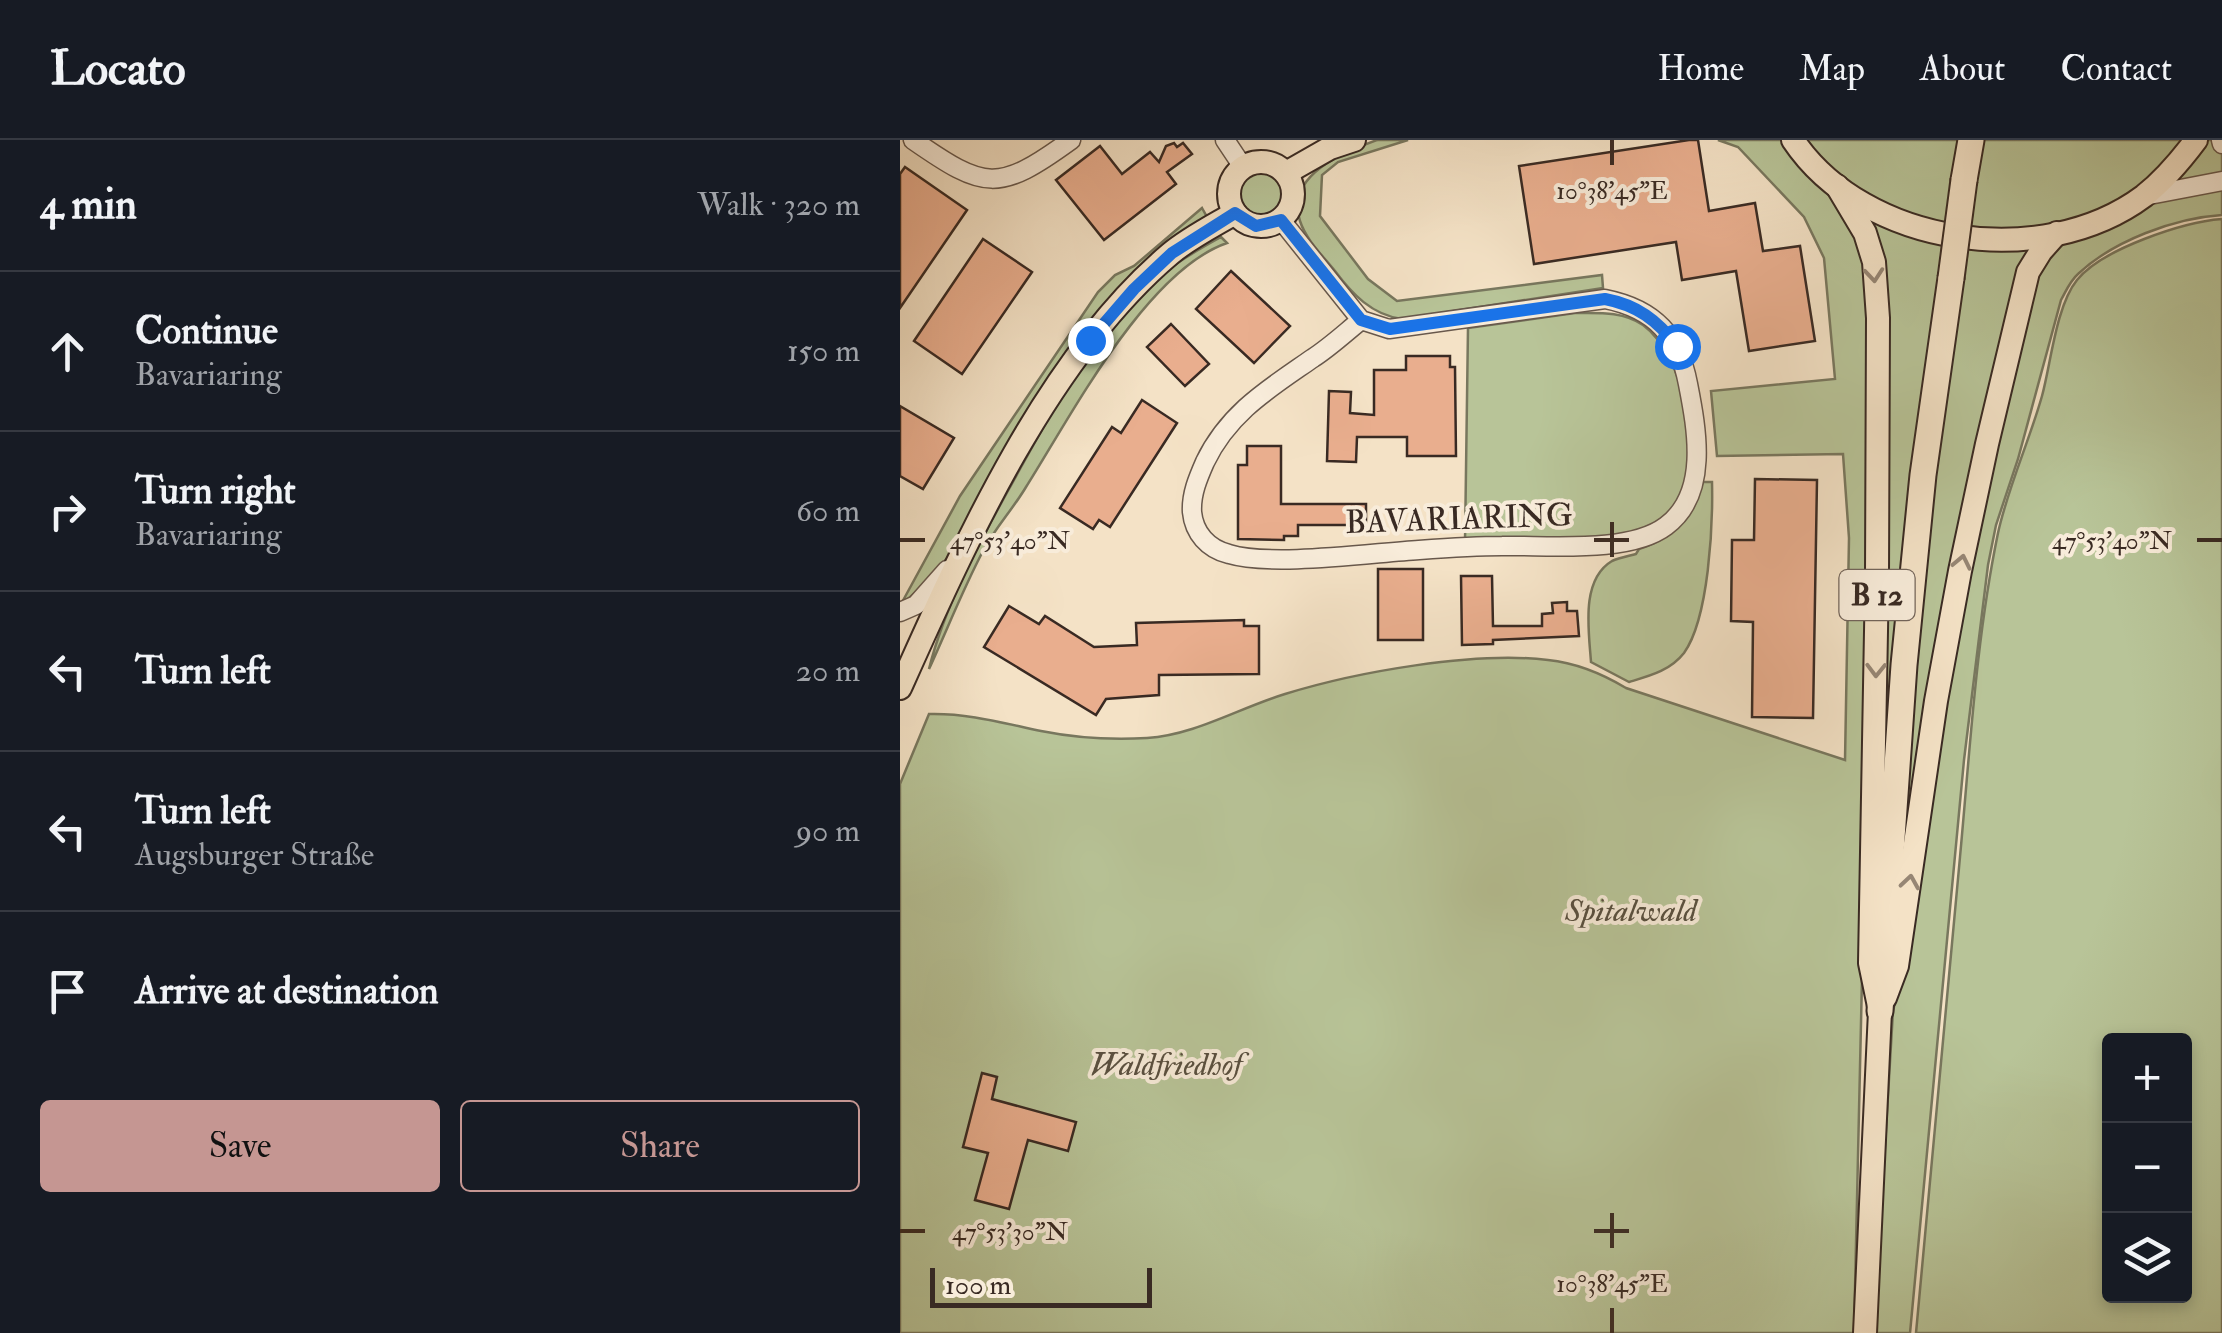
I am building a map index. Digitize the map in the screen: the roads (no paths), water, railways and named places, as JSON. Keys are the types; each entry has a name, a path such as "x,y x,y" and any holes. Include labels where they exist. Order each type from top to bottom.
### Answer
{"highway":[{"name":"B 12","path":"1880,1011 1904,665 1923,475 1971,140"}],"main road":[{"path":"1286,173 1330,148 1354,140"},
{"path":"1793,140 1838,186 1903,225 1930,233 2011,240 2057,234 2116,212 2144,196 2196,140"},
{"path":"1266,162 1286,173 1293,198 1281,220 1256,226 1235,213 1229,201 1229,188 1243,167 1266,162"},
{"name":"B 12","path":"1838,186 1864,233 1874,262 1878,318 1878,576 1870,963 1880,1011 1865,1333"},
{"path":"901,683 908,650 1036,419 1090,340 1172,253 1235,213"},
{"path":"1880,1011 1897,966 1936,700 1986,444 2028,272 2040,251 2057,234"}],"street":[{"path":"912,140 976,179 994,180 1036,166 1071,140"},
{"path":"1224,140 1243,167"},
{"path":"2144,196 2222,181"},
{"path":"1281,220 1361,320"},
{"name":"BAVARIARING","path":"1605,299 1644,313 1662,326 1680,350 1688,382 1696,427 1696,478 1686,504 1667,526 1623,542 1265,558 1216,550 1193,525 1192,503 1198,476 1216,439 1261,393 1361,320 1390,329 1605,299"},
{"path":"900,612 931,590 966,546"}],"park label":[{"name":"Spitalwald","path":"1631,911"},
{"name":"Waldfriedhof","path":"1166,1065"}]}
